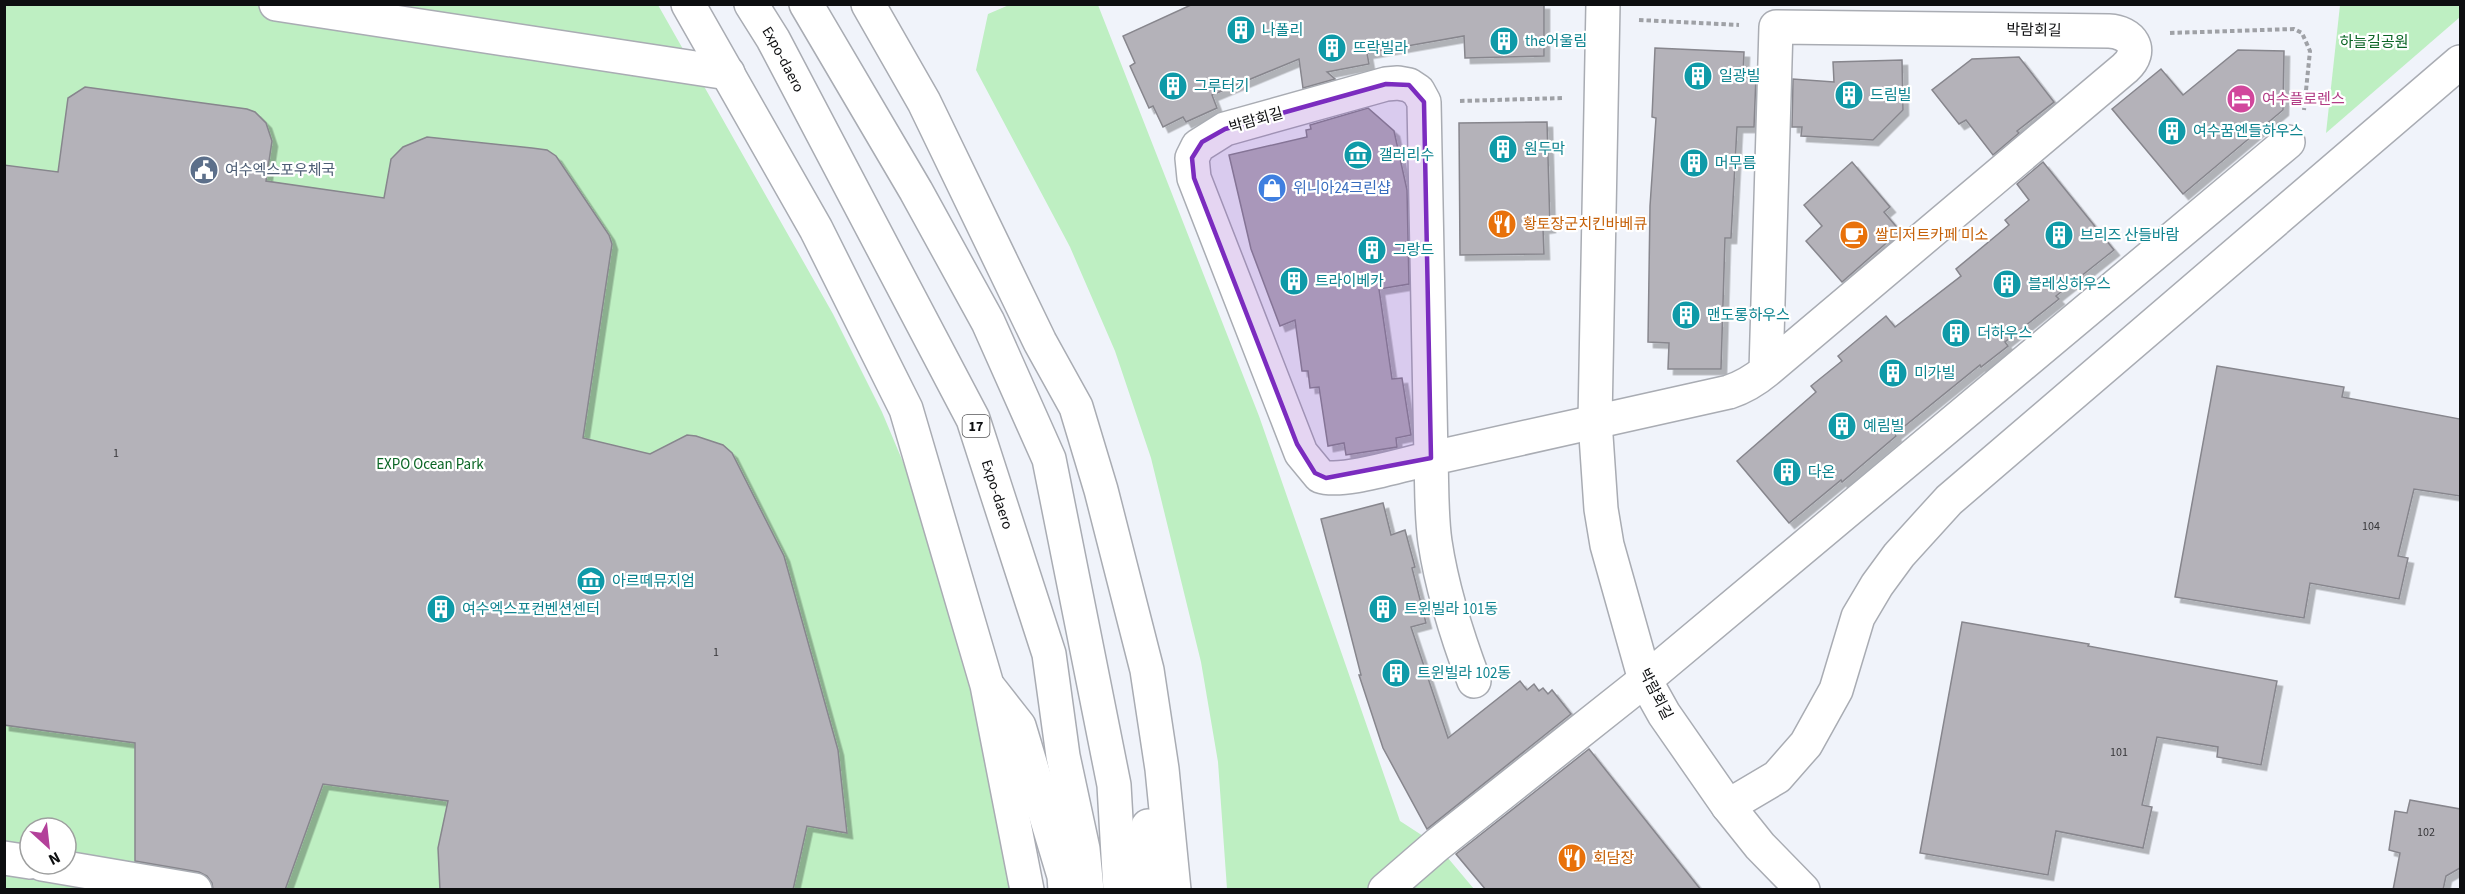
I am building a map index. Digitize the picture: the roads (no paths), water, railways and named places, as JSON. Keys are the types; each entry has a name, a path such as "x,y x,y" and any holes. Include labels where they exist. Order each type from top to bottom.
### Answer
{"street":[{"path":"276,4 728,73"},
{"path":"688,4 816,229 906,410 987,685 1027,890"},
{"name":"Expo-daero","path":"752,4 773,39 974,419 1049,654 1063,756 1083,849 1087,890"},
{"path":"806,4 916,191 988,322 1049,459 1114,785 1120,890"},
{"path":"868,4 924,102 1040,342 1076,407 1101,490 1148,670 1162,769 1174,890"},
{"name":"박람회길","path":"1603,11 1595,422 1601,509 1607,545 1645,680 1664,714 1728,806 1760,846 1803,890"},
{"name":"박람회길","path":"1431,458 1424,102 1418,91 1409,85 1398,83 1369,88 1225,129 1202,142 1194,152 1191,164 1194,178 1297,444 1312,468 1320,476 1334,479 1431,458 1595,422 1729,392 1744,387 1766,371 2125,68 2133,57 2133,45 2129,37 2118,31 1776,27 1766,371"},
{"path":"1728,806 1777,777 1806,744 1836,690 1858,617 1877,585 1923,526 1949,500 2460,62"},
{"path":"1385,890 1437,845 1645,680 2288,142"},
{"path":"1431,458 1436,544 1454,622 1474,681"},
{"path":"987,685 1019,726 1064,876 1065,890"},
{"path":"1151,890 1148,819 1162,769"},
{"path":"78,870 195,890"}],"place":[{"name":"나폴리","path":"1241,30"},
{"name":"the어울림","path":"1504,41"},
{"name":"뜨락빌라","path":"1332,48"},
{"name":"일광빌","path":"1698,76"},
{"name":"그루터기","path":"1173,86"},
{"name":"드림빌","path":"1849,95"},
{"name":"여수플로렌스","path":"2241,99"},
{"name":"여수꿈엔들하우스","path":"2172,131"},
{"name":"원두막","path":"1503,149"},
{"name":"갤러리수","path":"1358,155"},
{"name":"머무름","path":"1694,163"},
{"name":"여수엑스포우체국","path":"204,170"},
{"name":"위니아24크린샵","path":"1272,188"},
{"name":"황토장군치킨바베큐","path":"1502,224"},
{"name":"쌀디저트카페 미소","path":"1854,235"},
{"name":"브리즈 산들바람","path":"2059,235"},
{"name":"그랑드","path":"1372,250"},
{"name":"트라이베카","path":"1294,281"},
{"name":"블레싱하우스","path":"2007,284"},
{"name":"맨도롱하우스","path":"1686,315"},
{"name":"더하우스","path":"1956,333"},
{"name":"미가빌","path":"1893,373"},
{"name":"예림빌","path":"1842,426"},
{"name":"다온","path":"1787,472"},
{"name":"아르떼뮤지엄","path":"591,581"},
{"name":"여수엑스포컨벤션센터","path":"441,609"},
{"name":"트윈빌라 101동","path":"1383,609"},
{"name":"트윈빌라 102동","path":"1396,673"},
{"name":"회담장","path":"1572,858"}],"park label":[{"name":"하늘길공원","path":"2374,42"},
{"name":"EXPO Ocean Park","path":"430,464"}]}
